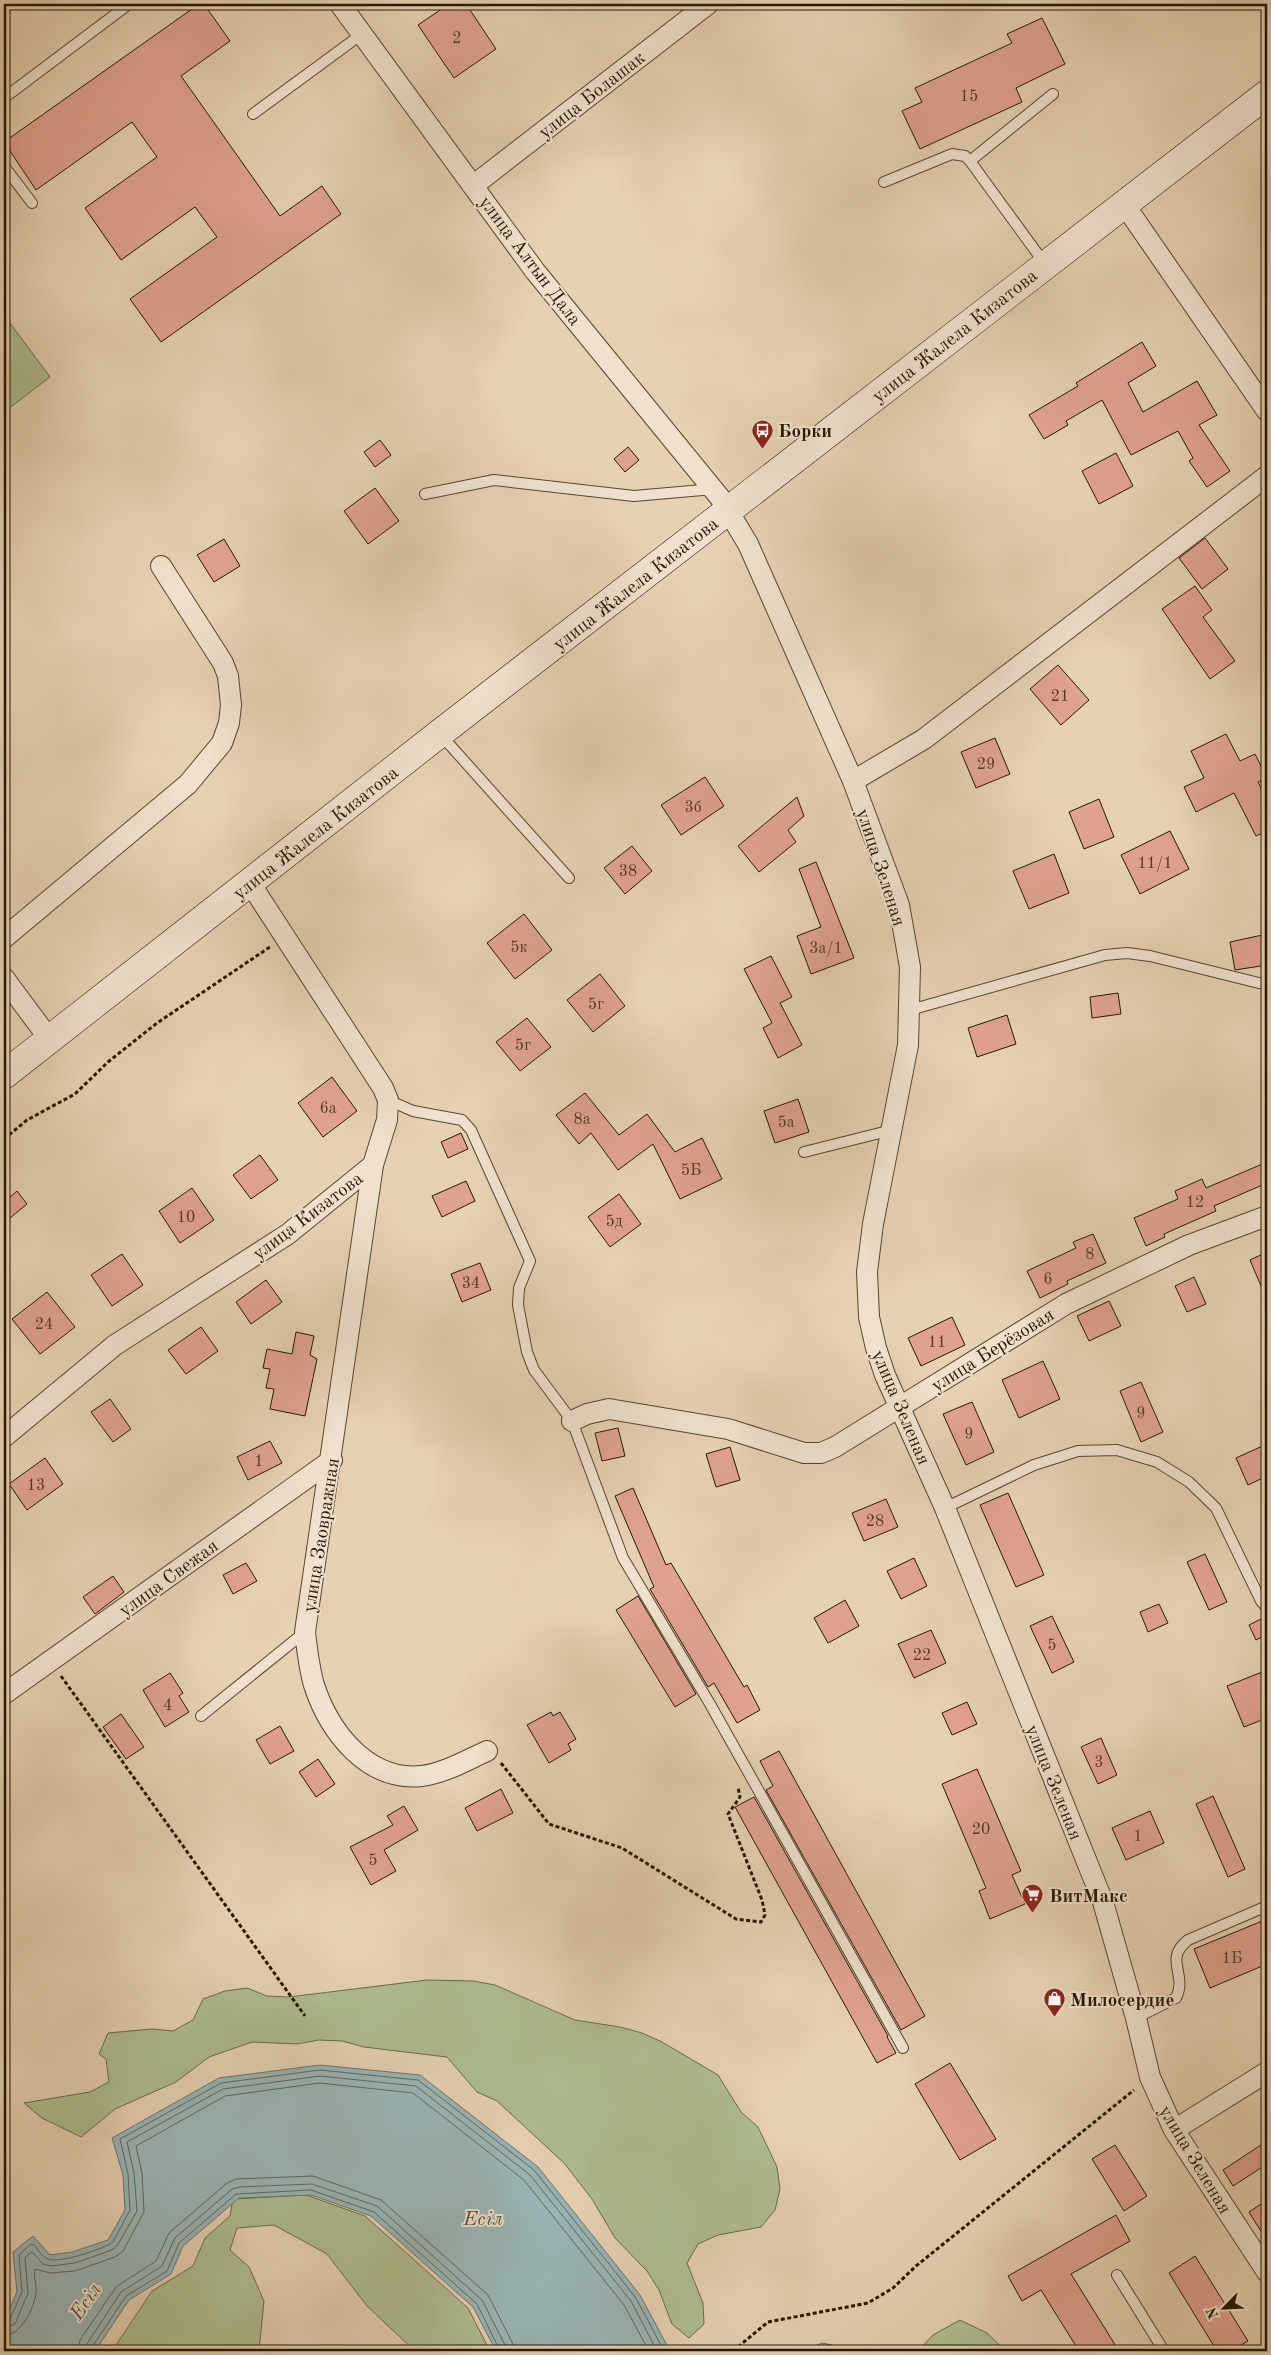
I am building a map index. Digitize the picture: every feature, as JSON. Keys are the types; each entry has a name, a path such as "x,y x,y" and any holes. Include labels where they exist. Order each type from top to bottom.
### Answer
{"main road":[{"name":"улица Жалела Кизатова","path":"4,1076 440,734 721,500 1045,265 1267,94"}],"street":[{"name":"улица Алтын Дала","path":"340,4 535,271 721,500"},
{"name":"улица Болашак","path":"474,185 702,6"},
{"path":"1124,204 1267,411"},
{"path":"853,781 924,739 1267,476"},
{"name":"улица Зеленая","path":"721,500 748,544 853,781 899,905 910,967 910,1010 908,1045 874,1224 867,1272 868,1317 876,1348 899,1407 945,1508 1102,1902 1136,2018 1150,2077 1174,2130 1267,2272"},
{"path":"4,938 188,784 222,743 229,724 231,705 228,676 223,663 161,566"},
{"path":"250,883 369,1066 388,1100"},
{"path":"4,978 50,1040"},
{"name":"улица Кизатова","path":"4,1437 115,1345 288,1234 373,1165 387,1120 388,1100"},
{"name":"улица Заовражная","path":"373,1165 332,1460 305,1632 314,1684 327,1714 341,1737 359,1757 380,1769 399,1774 422,1776 442,1771 487,1751"},
{"name":"улица Берёзовая","path":"572,1421 587,1414 609,1409 728,1429 804,1453 821,1453 835,1448 1066,1304 1189,1246 1267,1216"},
{"name":"улица Свежая","path":"4,1694 332,1460"},
{"path":"1174,2130 1267,2072"}],"lane":[{"path":"4,98 129,4"},
{"path":"253,114 362,34"},
{"path":"970,161 1053,94"},
{"path":"884,182 952,154 965,156 1045,265"},
{"path":"4,166 32,204"},
{"path":"425,494 494,480 634,496 721,500"},
{"path":"440,734 569,878"},
{"path":"910,1010 1105,955 1127,952 1267,985"},
{"path":"388,1100 413,1111 462,1120 471,1130 530,1261 519,1288 518,1305 527,1352 534,1370 572,1421 623,1558 710,1704 904,2048"},
{"path":"804,1152 892,1130"},
{"path":"945,1508 1034,1465 1078,1451 1116,1450 1156,1462 1189,1482 1216,1508 1261,1601 1267,1608"},
{"path":"201,1716 305,1632"},
{"path":"1136,2018 1176,1998 1180,1983 1175,1962 1176,1953 1180,1946 1188,1940 1267,1906"},
{"path":"1117,2275 1164,2351"}],"path":[{"path":"4,1139 27,1120 75,1094 108,1062 157,1024 285,938"},
{"path":"50,1661 305,2016"},
{"path":"487,1751 505,1766 548,1824 622,1848 736,1919 761,1922 765,1915 762,1900 728,1814 740,1797 737,1780"},
{"path":"733,2351 768,2322 868,2303 894,2288 916,2266 1150,2077"}],"green space":[{"path":"4,315 50,377 4,412"},
{"path":"427,1980 473,1981 495,1985 575,2020 620,2027 642,2033 662,2042 718,2075 741,2112 758,2127 777,2167 780,2189 775,2210 761,2227 718,2235 698,2244 687,2263 703,2303 704,2324 689,2338 672,2324 659,2290 647,2271 615,2238 592,2199 564,2163 497,2101 477,2092 447,2057 364,2047 342,2041 319,2040 297,2044 252,2042 209,2057 176,2082 115,2109 81,2137 42,2118 24,2103 90,2092 109,2082 106,2059 99,2054 108,2033 152,2029 173,2031 193,2020 203,1999 225,1991 247,1988 267,1996 289,1997"},
{"path":"306,2195 365,2216 468,2308 490,2351 415,2351 367,2306 327,2254 274,2225 237,2228 230,2250 249,2267 264,2301 259,2351 112,2351 152,2291 193,2266 205,2238 230,2216 233,2199"},
{"path":"960,2320 987,2333 1006,2351 918,2351 933,2335"},
{"path":"822,2343 861,2351 803,2351"}],"water":[{"name":"Есіл","path":"320,2065 420,2075 538,2167 640,2295 670,2351 496,2351 473,2307 371,2216 311,2195 239,2198 183,2246 171,2274 129,2300 95,2351 4,2351 4,2322 17,2292 13,2252 33,2236 50,2255 72,2252 108,2240 125,2210 123,2175 112,2138 219,2078"}],"building":[{"path":"199,4 204,4 230,41 181,76 280,216 322,186 341,214 161,342 130,299 217,237 195,207 121,260 85,208 157,157 132,122 36,190 4,142"},
{"path":"449,4 466,4 496,49 454,78 418,25"},
{"path":"1042,18 1065,64 1016,88 1022,102 920,149 902,111 922,102 915,88 1012,43 1007,34"},
{"path":"1142,342 1156,366 1128,383 1143,412 1197,381 1217,415 1199,425 1230,471 1207,487 1189,461 1193,458 1178,431 1131,455 1102,400 1066,421 1068,425 1044,439 1029,415 1078,386 1076,383"},
{"path":"380,440 391,455 375,467 364,452"},
{"path":"628,447 639,460 625,472 614,459"},
{"path":"1116,453 1133,486 1099,504 1082,471"},
{"path":"375,488 399,521 368,544 344,511"},
{"path":"1205,538 1228,569 1202,589 1179,558"},
{"path":"224,539 240,566 214,582 197,555"},
{"path":"1195,586 1212,610 1203,617 1235,661 1210,679 1162,609"},
{"path":"1058,665 1089,700 1061,725 1030,689"},
{"path":"1226,734 1240,761 1255,754 1267,778 1258,782 1267,800 1267,831 1256,836 1234,793 1196,812 1184,787 1204,778 1191,751"},
{"path":"995,738 1010,774 976,788 961,752"},
{"path":"705,777 724,806 681,835 661,805"},
{"path":"797,797 804,816 788,830 796,842 759,872 738,846"},
{"path":"1099,799 1114,837 1084,849 1069,812"},
{"path":"1170,831 1189,869 1140,894 1121,855"},
{"path":"632,846 652,871 625,894 604,868"},
{"path":"1054,854 1069,893 1029,909 1013,871"},
{"path":"816,862 854,958 811,974 797,936 821,927 799,869"},
{"path":"524,914 552,950 515,979 487,943"},
{"path":"1267,934 1267,965 1235,970 1230,942"},
{"path":"771,956 792,997 780,1003 802,1045 778,1058 763,1028 772,1023 744,969"},
{"path":"600,974 625,1006 593,1032 567,1000"},
{"path":"1118,993 1121,1014 1092,1018 1090,997"},
{"path":"1007,1015 1016,1044 977,1057 968,1028"},
{"path":"527,1018 551,1047 520,1071 496,1042"},
{"path":"332,1077 357,1111 323,1137 298,1103"},
{"path":"585,1093 619,1135 647,1114 675,1152 702,1138 722,1179 680,1199 653,1144 618,1170 591,1133 579,1144 556,1115"},
{"path":"798,1099 809,1132 775,1143 764,1111"},
{"path":"461,1133 468,1149 448,1158 441,1142"},
{"path":"260,1155 278,1180 251,1199 233,1175"},
{"path":"1267,1162 1267,1183 1214,1206 1216,1211 1164,1234 1165,1237 1146,1246 1134,1218 1178,1199 1175,1191 1202,1179 1206,1188"},
{"path":"466,1181 475,1201 442,1217 432,1196"},
{"path":"192,1188 214,1220 180,1243 159,1211"},
{"path":"17,1191 27,1204 4,1223 4,1202"},
{"path":"619,1194 641,1224 610,1247 588,1217"},
{"path":"1093,1234 1106,1263 1067,1281 1068,1284 1040,1298 1027,1271 1076,1248 1073,1242"},
{"path":"1267,1252 1267,1300 1250,1260"},
{"path":"122,1254 143,1285 112,1306 91,1275"},
{"path":"480,1263 491,1290 462,1302 451,1274"},
{"path":"1194,1277 1206,1304 1187,1312 1175,1286"},
{"path":"266,1280 282,1302 251,1324 236,1302"},
{"path":"47,1292 75,1327 40,1354 12,1319"},
{"path":"1109,1301 1121,1326 1089,1341 1077,1316"},
{"path":"952,1317 965,1345 921,1366 908,1338"},
{"path":"201,1327 218,1351 186,1374 168,1350"},
{"path":"296,1332 314,1336 310,1355 317,1359 305,1416 270,1409 274,1389 266,1388 270,1369 263,1368 267,1349 292,1354"},
{"path":"1043,1361 1060,1399 1019,1418 1002,1380"},
{"path":"1141,1382 1163,1432 1141,1442 1120,1391"},
{"path":"110,1399 131,1429 113,1442 91,1412"},
{"path":"972,1402 994,1452 966,1465 943,1414"},
{"path":"618,1428 625,1456 602,1461 595,1433"},
{"path":"270,1441 282,1463 248,1480 237,1457"},
{"path":"1267,1444 1267,1476 1248,1485 1236,1458"},
{"path":"730,1447 740,1480 716,1487 706,1454"},
{"path":"45,1458 63,1484 27,1510 9,1484"},
{"path":"633,1488 666,1565 671,1563 744,1687 747,1685 760,1710 737,1723 714,1683 708,1687 650,1589 654,1587 615,1496"},
{"path":"1008,1493 1044,1575 1016,1587 980,1505"},
{"path":"886,1499 898,1527 864,1541 852,1513"},
{"path":"1205,1554 1227,1602 1209,1610 1187,1562"},
{"path":"914,1558 927,1586 901,1599 887,1571"},
{"path":"246,1563 257,1581 233,1594 223,1575"},
{"path":"113,1576 124,1592 95,1614 83,1597"},
{"path":"638,1596 696,1694 675,1707 616,1610"},
{"path":"845,1600 859,1626 828,1643 814,1618"},
{"path":"1159,1604 1168,1623 1148,1632 1140,1612"},
{"path":"1052,1616 1074,1662 1052,1673 1030,1626"},
{"path":"1267,1616 1267,1634 1256,1640 1249,1625"},
{"path":"931,1630 946,1663 914,1678 898,1644"},
{"path":"1267,1670 1267,1718 1244,1727 1227,1686"},
{"path":"170,1673 183,1693 179,1696 189,1712 165,1727 143,1690"},
{"path":"967,1702 977,1724 952,1735 942,1713"},
{"path":"551,1712 553,1716 560,1712 576,1739 568,1744 571,1750 549,1763 527,1725"},
{"path":"121,1714 144,1747 126,1759 103,1727"},
{"path":"280,1726 294,1751 270,1764 256,1740"},
{"path":"1101,1738 1117,1775 1098,1784 1081,1747"},
{"path":"779,1751 925,2016 901,2030 766,1790 773,1786 760,1761"},
{"path":"318,1759 335,1784 316,1797 299,1772"},
{"path":"977,1769 1021,1871 1012,1875 1025,1904 990,1919 979,1891 986,1888 942,1784"},
{"path":"501,1789 513,1813 477,1831 465,1808"},
{"path":"1213,1796 1245,1869 1228,1877 1196,1804"},
{"path":"754,1797 896,2053 877,2063 735,1807"},
{"path":"404,1806 418,1830 384,1850 396,1871 371,1885 350,1847 393,1825 387,1816"},
{"path":"1150,1811 1164,1843 1126,1860 1112,1828"},
{"path":"1267,1919 1267,1964 1210,1988 1194,1949"},
{"path":"950,2063 996,2139 960,2160 915,2084"},
{"path":"1267,2141 1267,2164 1233,2186 1223,2170"},
{"path":"1115,2145 1147,2196 1124,2211 1092,2159"},
{"path":"1267,2200 1267,2241 1249,2212"},
{"path":"1116,2215 1130,2241 1071,2274 1119,2351 1079,2351 1041,2290 1022,2301 1008,2276"},
{"path":"1195,2256 1248,2341 1231,2351 1217,2351 1169,2273"}],"place":[{"name":"Борки","path":"762,449"},
{"name":"ВитМакс","path":"1033,1914"},
{"name":"Милосердие","path":"1054,2018"}]}
